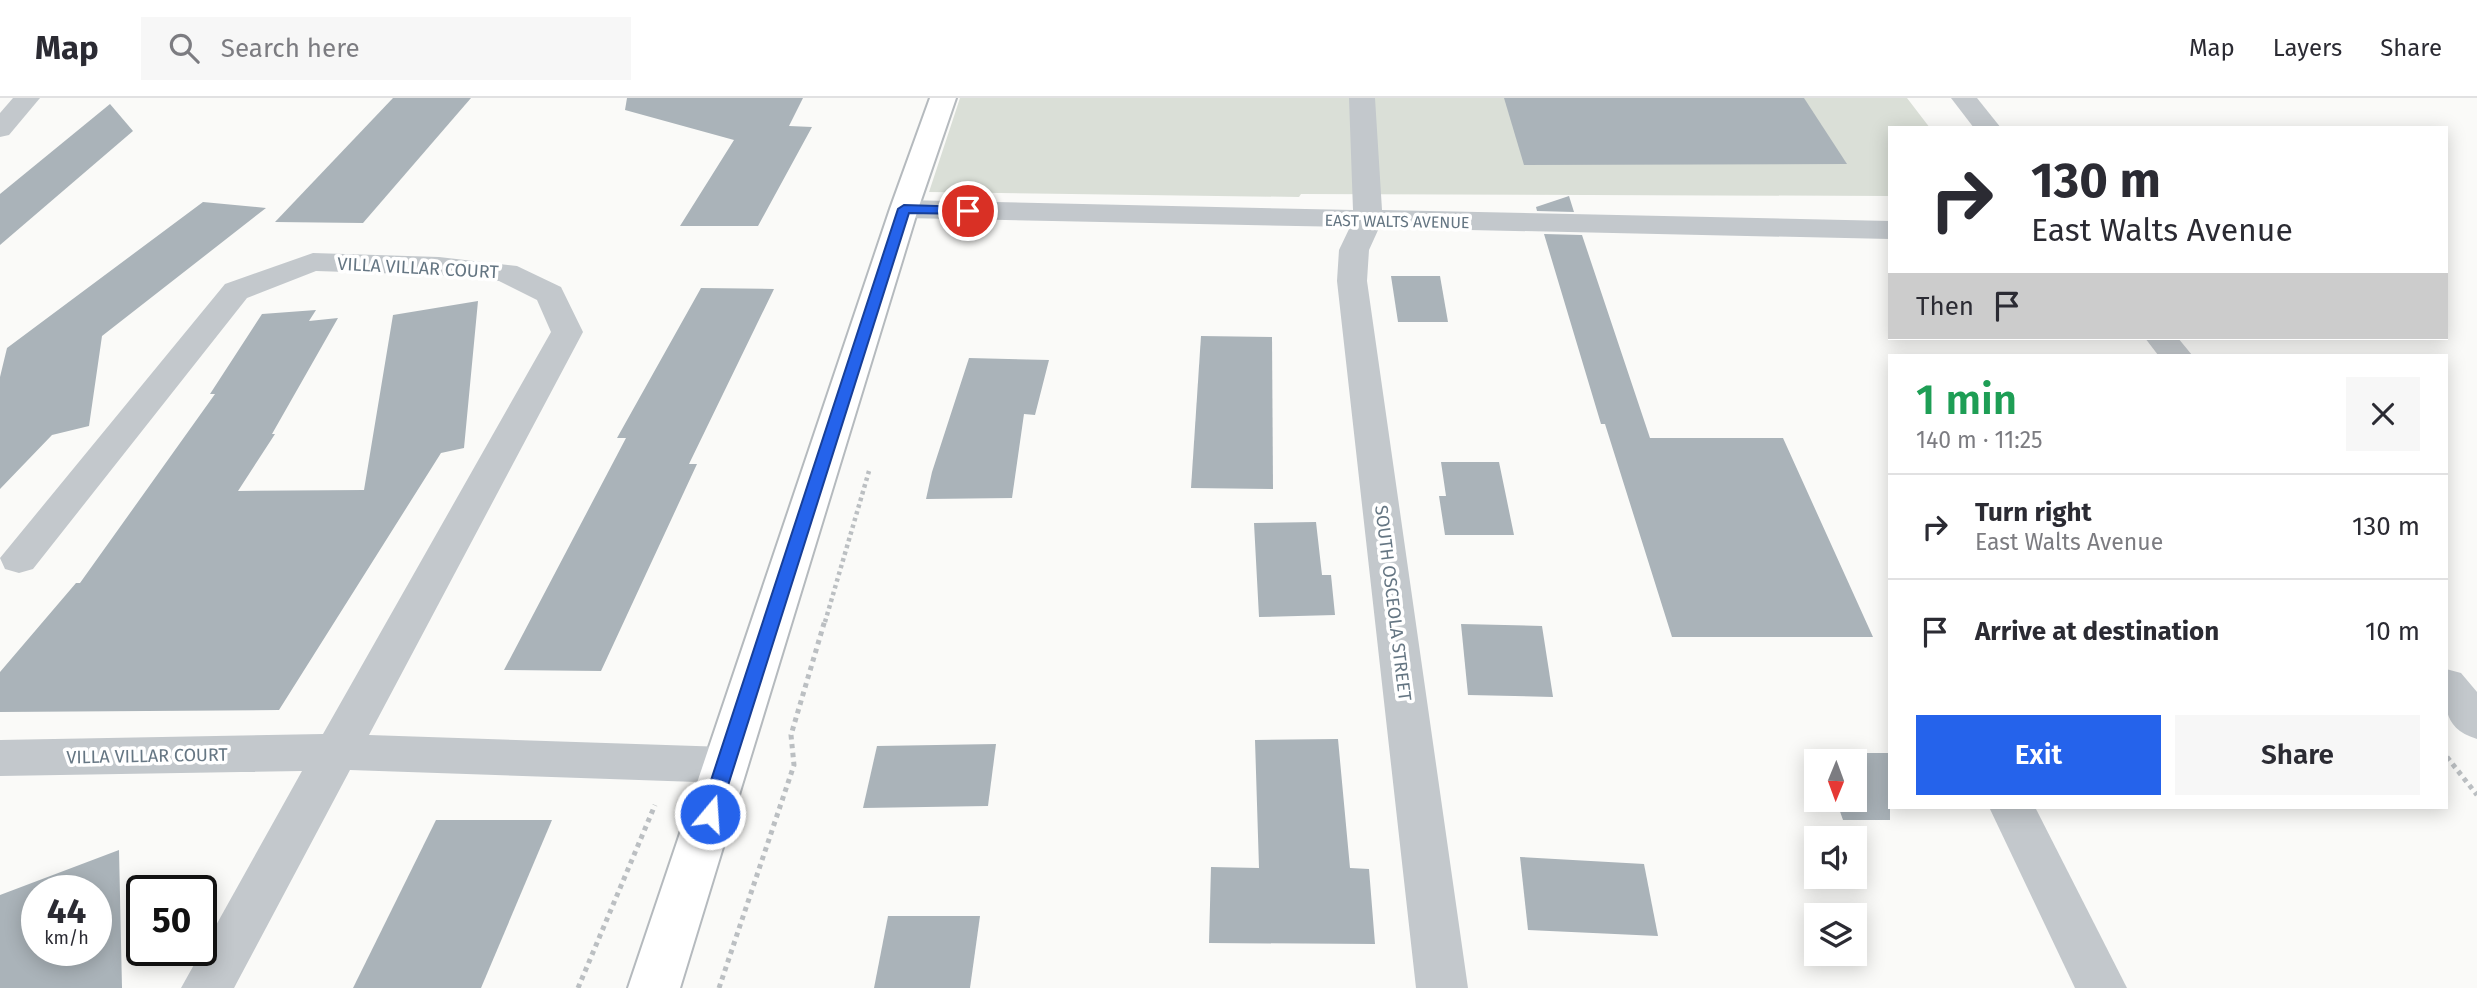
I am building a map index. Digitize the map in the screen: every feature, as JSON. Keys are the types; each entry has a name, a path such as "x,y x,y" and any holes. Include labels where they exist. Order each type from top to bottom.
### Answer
{"main road":[{"path":"654,988 904,209 943,98"}],"street":[{"path":"0,129 27,98"},
{"path":"1362,98 1368,220"},
{"path":"1964,98 1986,126"},
{"name":"EAST WALTS AVENUE","path":"904,209 1888,230"},
{"name":"SOUTH OSCEOLA STREET","path":"1368,220 1354,250 1352,281 1442,988"},
{"name":"VILLA VILLAR COURT","path":"19,559 236,291 313,262 439,266 506,272 550,294 567,332 207,988"},
{"path":"2163,340 2174,354"},
{"path":"2448,687 2477,722"},
{"name":"VILLA VILLAR COURT","path":"0,758 336,752 726,765"},
{"path":"2013,809 2101,988"}],"path":[{"path":"719,988 794,765 791,735 871,466"},
{"path":"2448,759 2477,795"},
{"path":"578,988 660,795"}],"shaded area":[{"path":"960,98 1907,98 1928,126 1888,126 1888,196 1301,194 1299,197 929,192"}],"building":[{"path":"393,98 471,98 363,223 275,222"},
{"path":"627,98 803,98 789,126 812,127 758,226 680,226 734,140 625,110"},
{"path":"1504,98 1804,98 1847,164 1524,165"},
{"path":"110,104 133,131 0,245 0,194"},
{"path":"1569,196 1574,212 1537,211 1536,207"},
{"path":"203,202 266,208 102,336 89,426 52,435 0,489 0,377 7,348"},
{"path":"1544,234 1582,235 1650,438 1783,438 1873,637 1672,637 1605,424 1601,424"},
{"path":"1391,276 1440,276 1448,322 1398,322"},
{"path":"701,288 774,289 689,464 697,464 601,671 504,670 626,438 617,438"},
{"path":"478,301 464,448 441,453 279,710 0,712 0,672 76,583 80,583 215,394 210,394 262,314 316,310 309,321 338,318 272,434 275,434 238,491 364,490 393,315"},
{"path":"1201,336 1272,337 1273,489 1191,488"},
{"path":"969,358 1049,360 1035,415 1024,414 1012,498 926,499 932,472"},
{"path":"1441,462 1499,462 1514,535 1445,535 1439,496 1446,496"},
{"path":"1316,522 1322,575 1331,575 1335,615 1259,617 1254,523"},
{"path":"1461,624 1542,626 1553,697 1468,695"},
{"path":"1338,739 1350,868 1369,869 1375,944 1209,943 1211,867 1259,868 1255,740"},
{"path":"996,744 988,806 863,808 877,746"},
{"path":"1867,753 1888,753 1890,820 1843,820 1840,812 1867,812"},
{"path":"436,820 552,820 481,988 353,988"},
{"path":"119,850 122,988 0,988 0,895 21,887 21,966 112,966 112,875 53,875"},
{"path":"1520,857 1644,864 1658,936 1528,930"},
{"path":"888,916 980,916 970,988 874,988"}],"route":[{"path":"710,814 904,209 968,211"}]}
